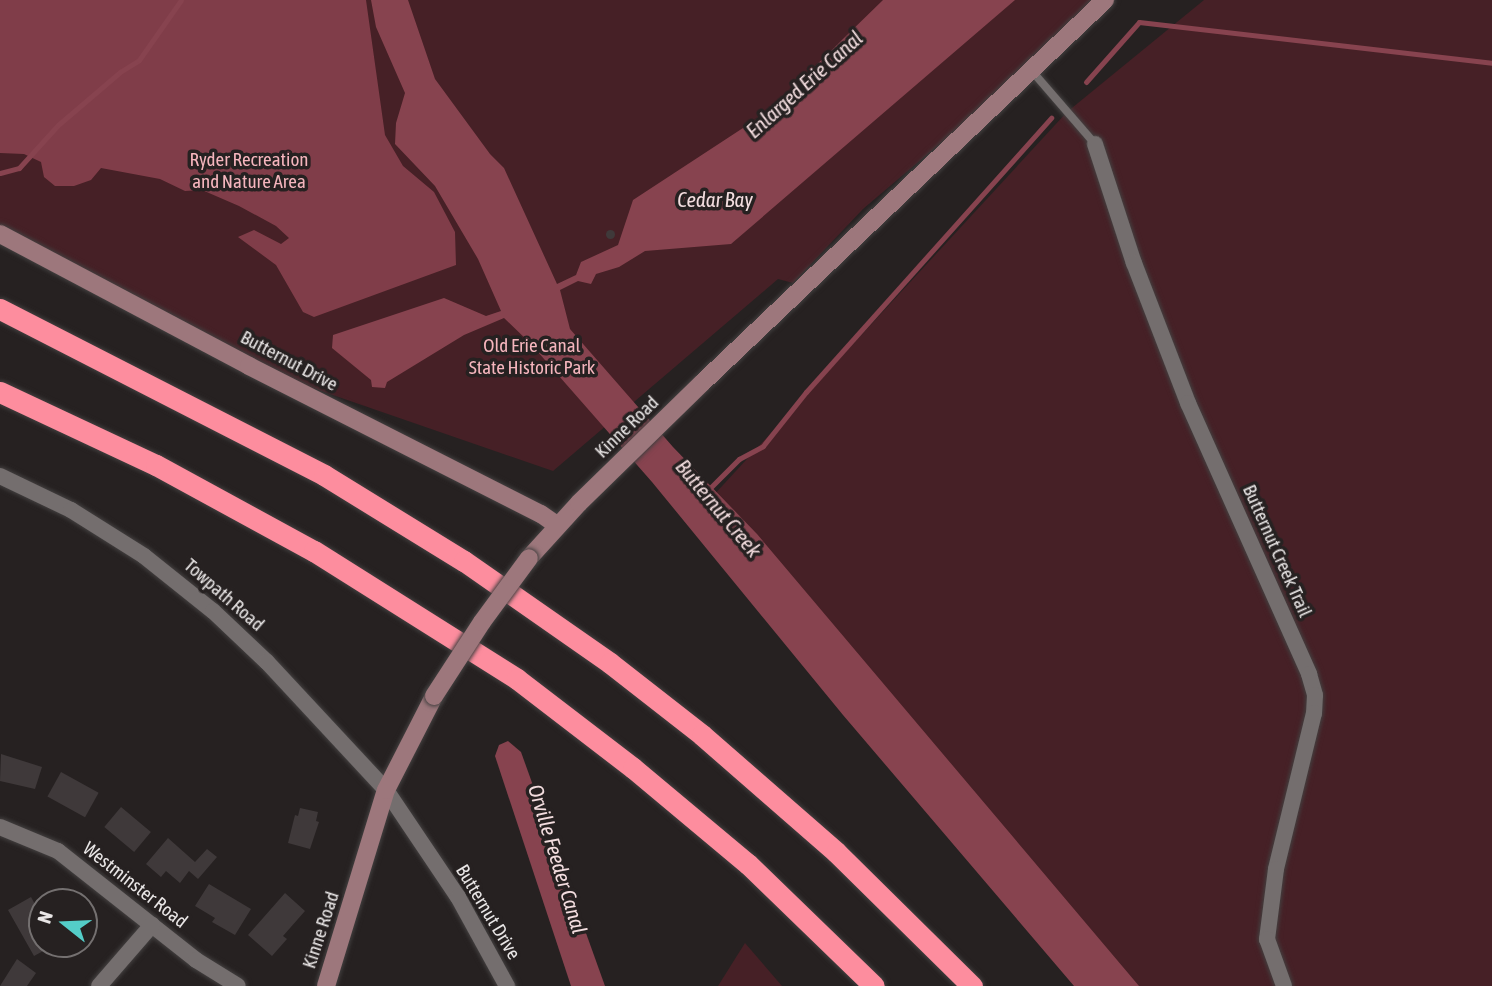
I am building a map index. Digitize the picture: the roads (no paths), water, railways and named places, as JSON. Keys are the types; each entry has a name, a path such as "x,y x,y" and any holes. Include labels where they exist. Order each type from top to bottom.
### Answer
{"highway":[{"path":"0,309 324,475 464,561 520,600 610,663 702,735 836,852 972,986"},
{"path":"0,392 156,465 314,551 517,679 633,768 748,864 874,986"}],"street":[{"name":"Kinne Road","path":"326,986 386,790 434,696 482,622 529,558 579,503 702,383 1105,0"},
{"name":"Butternut Creek Trail","path":"1095,144 1134,263 1188,403 1309,674 1315,695 1314,713 1276,869 1267,939 1284,986"},
{"name":"Butternut Drive","path":"0,234 558,525"},
{"name":"Towpath Road","path":"0,476 71,510 117,538 213,611 286,682 386,790"},
{"name":"Butternut Drive","path":"386,790 458,897 507,986"},
{"name":"Westminster Road","path":"0,827 58,851 196,960 238,986"},
{"path":"99,986 152,925"}],"lane":[{"path":"1031,71 1095,144"}],"water":[{"path":"371,0 408,0 435,79 490,154 504,168 557,284 576,275 581,262 618,245 633,200 769,111 883,0 1015,0 731,244 645,251 619,267 596,274 591,284 578,281 560,290 570,329 673,447 757,534 1139,986 1074,986 843,715 652,482 530,343 504,318 464,335 387,382 385,388 372,387 371,380 332,348 333,335 444,298 486,316 501,311 478,259 435,186 395,144 396,123 405,93 376,27"},
{"name":"Orville Feeder Canal","path":"508,741 521,752 605,986 571,986 495,756 499,745"}],"waterway":[{"path":"0,173 19,168 58,125 120,72 139,60 181,0"},
{"path":"1086,82 1139,22 1492,63"},
{"name":"Butternut Creek","path":"708,490 739,459 763,446 806,392 1051,118"}],"water label":[{"name":"Enlarged Erie Canal","path":"804,84"},
{"name":"Cedar Bay","path":"715,199"}],"park label":[{"name":"Ryder Recreation and Nature Area","path":"249,171"},
{"name":"Old Erie Canal State Historic Park","path":"532,357"}]}
